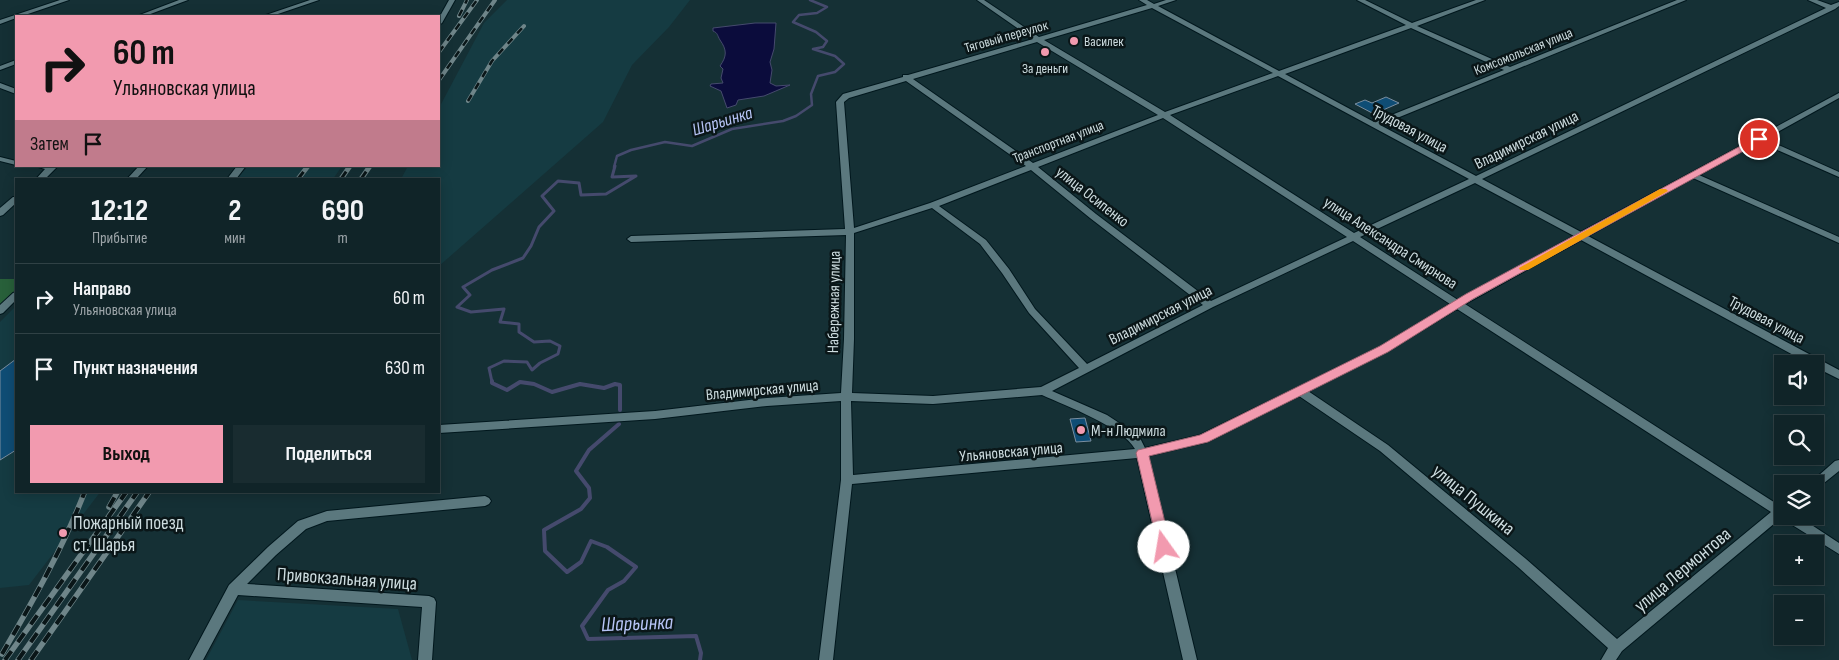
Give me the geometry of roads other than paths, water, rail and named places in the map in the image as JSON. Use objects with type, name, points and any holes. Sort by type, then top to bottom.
[{"type":"street","points":[[19,15],[66,0]]},
{"type":"street","points":[[169,0],[176,3]]},
{"type":"street","points":[[143,15],[185,0]]},
{"type":"street","points":[[269,15],[316,0]]},
{"type":"street","points":[[440,21],[452,0]]},
{"type":"street","name":"улица Александра Смирнова","points":[[980,0],[1039,40],[1164,115],[1456,305],[1774,507]]},
{"type":"street","name":"Трудовая улица","points":[[1142,0],[1839,375]]},
{"type":"street","name":"Тяговый переулок","points":[[846,96],[1173,0]]},
{"type":"street","points":[[1360,0],[1410,25],[1510,70]]},
{"type":"street","name":"Транспортная улица","points":[[631,239],[850,232],[933,205],[1276,73],[1482,0]]},
{"type":"street","name":"Комсомольская улица","points":[[1373,125],[1683,0]]},
{"type":"street","points":[[1811,0],[1836,7]]},
{"type":"street","name":"Владимирская улица","points":[[440,430],[655,415],[767,402],[846,397],[934,400],[1043,391],[1210,304],[1476,180],[1836,7]]},
{"type":"street","points":[[278,12],[289,15]]},
{"type":"street","points":[[0,22],[15,16]]},
{"type":"street","points":[[0,68],[15,62]]},
{"type":"street","name":"улица Осипенко","points":[[906,77],[1032,166],[1093,216],[1210,304]]},
{"type":"street","points":[[0,84],[15,92]]},
{"type":"street","name":"Ульяновская улица","points":[[847,480],[1142,453],[1203,439],[1384,349],[1456,305],[1839,95]]},
{"type":"street","name":"Набережная улица","points":[[826,660],[847,480],[846,397],[849,339],[850,232],[840,102],[846,96]]},
{"type":"street","points":[[1826,101],[1839,106]]},
{"type":"street","points":[[1759,139],[1839,175]]},
{"type":"street","points":[[0,159],[15,164]]},
{"type":"street","points":[[41,178],[53,167]]},
{"type":"street","points":[[132,178],[143,167]]},
{"type":"street","points":[[232,178],[241,167]]},
{"type":"street","points":[[1692,175],[1839,240]]},
{"type":"street","points":[[0,213],[15,200]]},
{"type":"street","points":[[933,205],[983,242],[1006,271],[1032,311],[1086,369]]},
{"type":"street","points":[[0,311],[15,296]]},
{"type":"street","name":"улица Пушкина","points":[[1299,390],[1384,448],[1522,562],[1617,647]]},
{"type":"street","points":[[1043,391],[1104,418],[1135,440],[1142,453],[1190,660]]},
{"type":"street","points":[[1824,476],[1839,464]]},
{"type":"street","points":[[196,660],[234,589],[272,551],[302,525],[327,516],[484,501]]},
{"type":"street","name":"улица Лермонтова","points":[[1608,660],[1617,647],[1774,520]]},
{"type":"street","name":"улица Александра Смирнова","points":[[1802,525],[1839,549]]},
{"type":"street","name":"Привокзальная улица","points":[[234,589],[429,602],[424,660]]},
{"type":"waterway","name":"Шарьинка","points":[[614,167],[617,156],[631,150],[665,142],[692,146],[732,129],[783,121],[796,116],[812,105],[811,94],[818,76],[835,72],[844,64],[835,56],[813,49],[823,47],[827,41],[816,32],[793,22],[799,15],[817,13],[827,7],[810,0]]},
{"type":"waterway","name":"Шарьинка","points":[[492,382],[489,368],[504,361],[527,362],[532,370],[540,363],[558,354],[560,346],[550,341],[534,342],[519,332],[519,324],[500,322],[504,309],[471,312],[457,307],[470,295],[463,287],[492,270],[523,258],[531,246],[539,227],[554,211],[542,196],[558,181],[579,183],[581,195],[606,194],[636,176],[612,177],[615,166]]},
{"type":"waterway","name":"Шарьинка","points":[[492,382],[507,390],[520,382],[534,384],[552,392],[580,384],[604,388],[615,384],[620,385],[620,410]]},
{"type":"waterway","name":"Шарьинка","points":[[619,424],[589,450],[576,471],[589,488],[590,498],[581,509],[544,530],[545,551],[567,572],[581,562],[591,541],[607,547],[636,567],[624,581],[608,590],[582,626],[588,639],[696,636],[701,653],[700,660]]},
{"type":"railway","points":[[459,16],[467,0]]},
{"type":"railway","points":[[440,51],[477,0]]},
{"type":"railway","points":[[440,79],[495,0]]},
{"type":"railway","points":[[468,101],[492,61],[524,26]]},
{"type":"railway","points":[[299,178],[307,167]]},
{"type":"railway","points":[[342,178],[349,167]]},
{"type":"railway","points":[[362,178],[369,167]]},
{"type":"railway","points":[[2,654],[57,554],[84,493]]},
{"type":"railway","points":[[109,507],[117,493]]},
{"type":"railway","points":[[5,660],[126,493]]},
{"type":"railway","points":[[18,660],[137,493]]},
{"type":"railway","points":[[31,660],[149,493]]},
{"type":"place","name":"Василек","points":[[1074,41]]},
{"type":"place","name":"За деньги","points":[[1045,52]]},
{"type":"place","name":"М-н Людмила","points":[[1081,430]]},
{"type":"place","name":"Пожарный поезд ст. Шарья","points":[[63,533]]}]
